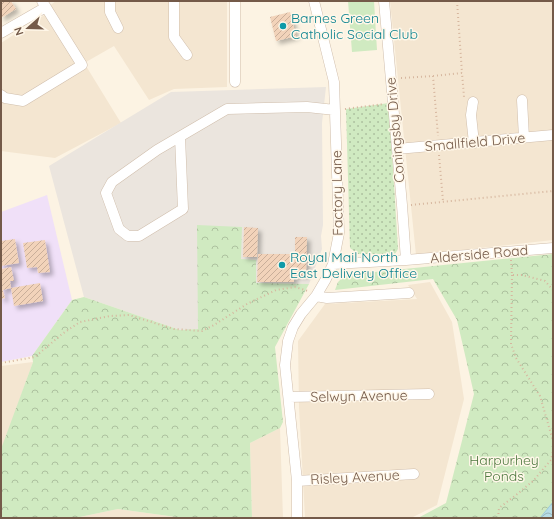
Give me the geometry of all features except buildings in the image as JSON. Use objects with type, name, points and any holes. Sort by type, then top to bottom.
[{"type":"street","points":[[110,1],[110,12],[118,28]]},
{"type":"street","points":[[174,1],[174,37],[187,56]]},
{"type":"street","points":[[235,1],[235,82]]},
{"type":"street","name":"Factory Lane","points":[[297,518],[296,481],[285,365],[288,341],[293,327],[301,314],[316,296],[326,279],[333,264],[339,233],[338,109],[334,82],[314,1]]},
{"type":"street","name":"Coningsby Drive","points":[[384,1],[385,68],[391,79],[406,260]]},
{"type":"street","points":[[1,33],[44,4],[82,65],[23,101],[5,98],[1,95]]},
{"type":"street","points":[[522,100],[524,138]]},
{"type":"street","points":[[472,102],[471,115],[474,143]]},
{"type":"street","points":[[180,137],[182,209],[139,236],[128,236],[119,229],[106,193],[112,182],[157,150],[227,109],[307,107],[338,109]]},
{"type":"street","name":"Smallfield Drive","points":[[397,149],[553,135]]},
{"type":"street","name":"Alderside Road","points":[[333,264],[406,260],[553,248]]},
{"type":"street","points":[[316,296],[327,298],[409,293]]},
{"type":"street","name":"Selwyn Avenue","points":[[289,397],[429,394]]},
{"type":"street","name":"Risley Avenue","points":[[296,481],[414,474]]},
{"type":"path","points":[[457,1],[464,97],[472,102]]},
{"type":"path","points":[[391,79],[462,73]]},
{"type":"path","points":[[433,76],[443,201]]},
{"type":"path","points":[[338,109],[393,103]]},
{"type":"path","points":[[402,205],[553,191]]},
{"type":"path","points":[[510,251],[512,275],[511,344],[516,358],[540,396],[553,441]]},
{"type":"path","points":[[512,275],[522,275],[545,281],[553,290]]},
{"type":"path","points":[[1,363],[35,357],[62,334],[80,322],[110,316],[129,315],[174,329],[202,331],[247,304],[276,290],[295,287],[305,289],[316,296]]},
{"type":"path","points":[[498,518],[499,508],[533,481],[551,460],[553,451]]},
{"type":"shaded area","points":[[56,1],[227,1],[227,87],[174,89],[149,100],[114,46],[86,62],[49,6]]},
{"type":"shaded area","points":[[390,1],[553,1],[553,240],[416,255]]},
{"type":"shaded area","points":[[46,14],[86,66],[121,123],[55,158],[1,151],[1,43]]},
{"type":"shaded area","points":[[326,87],[322,123],[322,249],[309,284],[256,283],[198,329],[180,330],[84,297],[49,166],[171,92]]},
{"type":"shaded area","points":[[47,195],[72,300],[32,356],[1,362],[1,212]]},
{"type":"shaded area","points":[[430,282],[452,322],[464,399],[437,505],[411,518],[305,518],[299,407],[298,341],[325,304],[417,299],[408,285]]},
{"type":"shaded area","points":[[33,362],[2,449],[1,449],[1,366]]},
{"type":"shaded area","points":[[280,428],[283,518],[252,518],[250,443]]},
{"type":"shaded area","points":[[118,509],[183,518],[75,518]]},
{"type":"green space","points":[[348,1],[374,1],[377,50],[352,52]]},
{"type":"green space","points":[[389,103],[398,249],[395,254],[358,254],[350,248],[346,109]]},
{"type":"green space","points":[[197,225],[242,227],[241,259],[256,260],[256,283],[309,284],[275,347],[283,422],[280,428],[250,443],[252,518],[183,518],[118,509],[75,518],[1,518],[1,449],[33,362],[32,356],[72,300],[84,297],[180,330],[198,329]]},
{"type":"green space","name":"Harpurhey Ponds","points":[[553,254],[553,518],[418,518],[446,503],[474,394],[457,320],[433,279],[335,290],[338,282],[345,275]]},
{"type":"water","points":[[553,502],[553,518],[540,518]]},
{"type":"place","name":"Barnes Green Catholic Social Club","points":[[283,26]]},
{"type":"place","name":"Royal Mail North East Delivery Office","points":[[282,265]]}]
